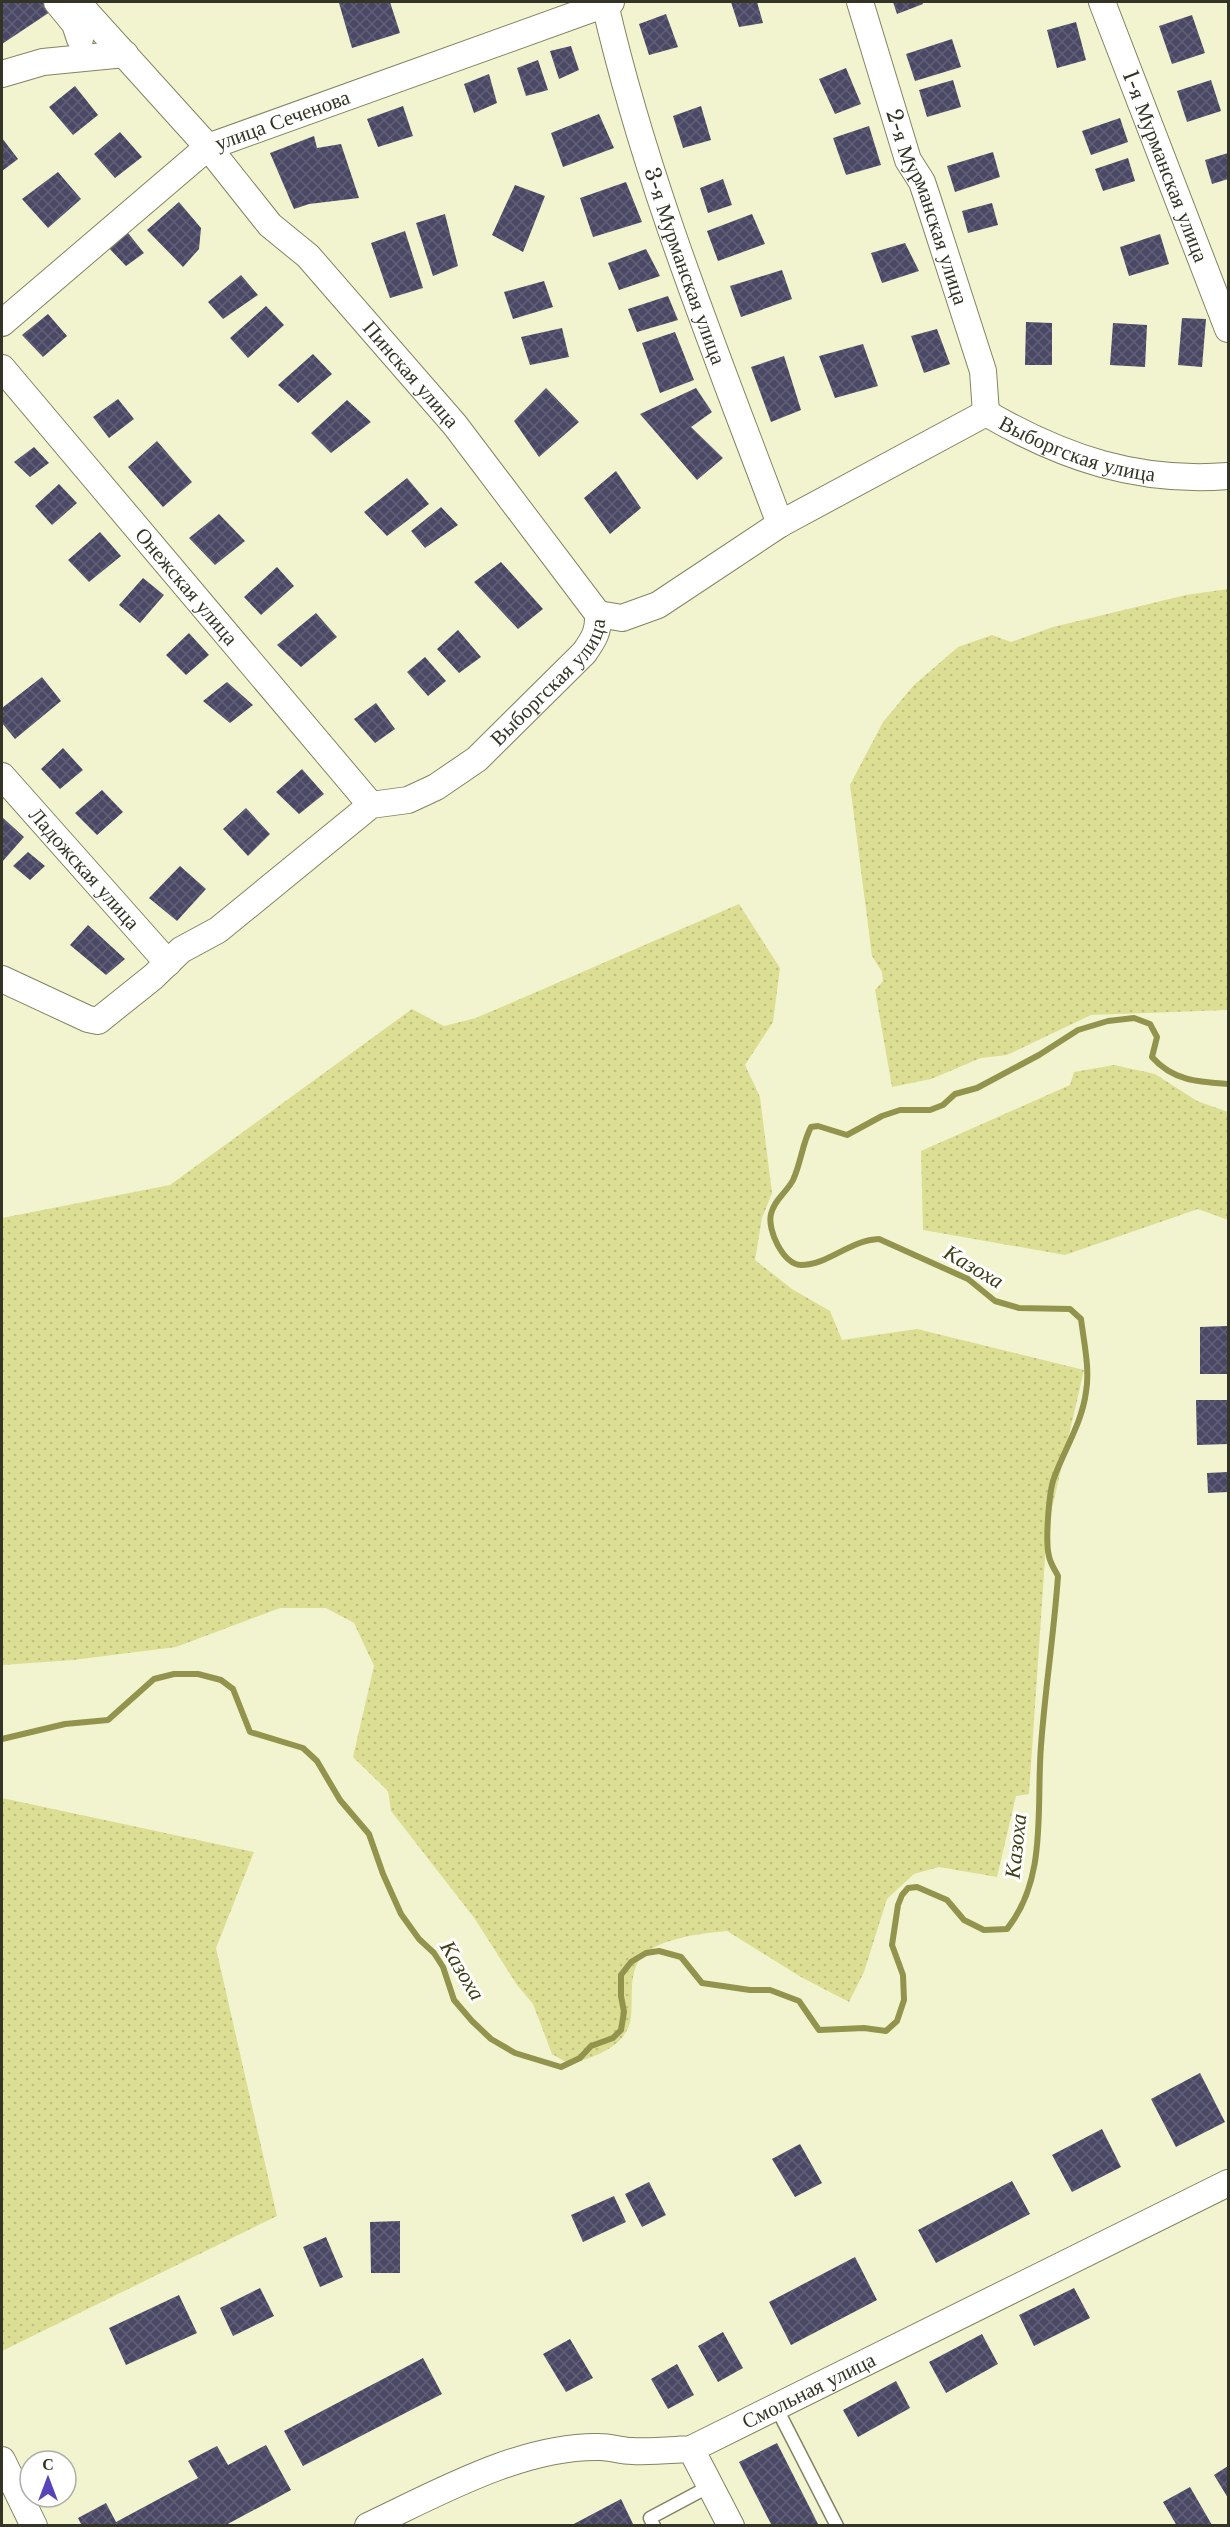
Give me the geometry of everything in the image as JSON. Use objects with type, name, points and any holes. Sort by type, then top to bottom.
[{"type":"street","points":[[57,2],[75,24],[81,39]]},
{"type":"street","name":"Пинская улица","points":[[76,2],[208,147],[270,225],[308,256],[455,425],[598,614]]},
{"type":"street","name":"2-я Мурманская улица","points":[[860,2],[908,160],[922,182],[983,371],[986,413]]},
{"type":"street","name":"1-я Мурманская улица","points":[[1102,2],[1228,328]]},
{"type":"street","name":"улица Сеченова","points":[[2,323],[208,147],[608,3]]},
{"type":"street","name":"3-я Мурманская улица","points":[[608,3],[619,64],[687,275],[780,524]]},
{"type":"street","points":[[2,74],[43,62],[124,54]]},
{"type":"street","name":"Онежская улица","points":[[2,368],[371,805]]},
{"type":"street","name":"Выборгская улица","points":[[371,805],[408,800],[436,787],[477,759],[584,652],[597,635],[598,614],[622,618],[658,605],[780,524],[986,413],[1028,438],[1071,455],[1114,468],[1190,479],[1228,476]]},
{"type":"street","name":"Ладожская улица","points":[[2,776],[168,963]]},
{"type":"street","points":[[2,979],[88,1019],[98,1021],[181,950],[218,930],[371,805]]},
{"type":"street","name":"Смольная улица","points":[[368,2526],[472,2477],[523,2459],[562,2451],[600,2447],[630,2451],[691,2449],[1228,2183]]},
{"type":"street","points":[[691,2449],[730,2526]]},
{"type":"street","points":[[2,2460],[34,2526]]},
{"type":"lane","points":[[776,2407],[837,2526]]},
{"type":"lane","points":[[654,2526],[650,2518],[710,2486]]},
{"type":"green space","points":[[1228,589],[1228,1010],[1091,1015],[1007,1055],[981,1058],[931,1079],[892,1087],[875,990],[883,981],[882,972],[872,956],[850,785],[883,722],[914,685],[958,647],[992,635],[1011,642],[1053,627],[1186,595]]},
{"type":"green space","points":[[739,904],[780,968],[773,1022],[745,1065],[760,1097],[772,1193],[762,1218],[755,1260],[792,1289],[830,1311],[842,1340],[917,1329],[1084,1370],[1047,1530],[1029,1794],[1016,1796],[997,1877],[939,1867],[914,1874],[887,1899],[864,1972],[849,2002],[801,1977],[727,1931],[691,1936],[665,1943],[644,1954],[633,1975],[631,2017],[624,2036],[599,2054],[569,2064],[552,2054],[533,2004],[517,1985],[475,1919],[391,1811],[388,1791],[353,1757],[374,1666],[354,1623],[326,1608],[280,1608],[176,1647],[73,1660],[2,1665],[2,1218],[170,1185],[412,1009],[444,1026],[476,1018]]},
{"type":"green space","points":[[1114,1065],[1155,1074],[1197,1101],[1228,1112],[1228,1220],[1198,1209],[1065,1255],[923,1230],[921,1151],[1070,1085],[1074,1072]]},
{"type":"green space","points":[[2,1798],[254,1852],[216,1948],[277,2216],[2,2351]]},
{"type":"building","points":[[2,2],[43,2],[50,12],[2,44]]},
{"type":"building","points":[[390,2],[400,33],[352,48],[339,3]]},
{"type":"building","points":[[731,2],[757,2],[763,23],[739,27]]},
{"type":"building","points":[[893,2],[922,2],[923,4],[897,14]]},
{"type":"building","points":[[666,14],[678,47],[649,55],[639,24]]},
{"type":"building","points":[[1192,15],[1205,53],[1172,64],[1159,26]]},
{"type":"building","points":[[1076,22],[1086,60],[1057,68],[1047,30]]},
{"type":"building","points":[[952,39],[961,67],[915,81],[906,54]]},
{"type":"building","points":[[571,46],[579,70],[559,79],[550,51]]},
{"type":"building","points":[[538,60],[548,90],[526,96],[517,68]]},
{"type":"building","points":[[846,68],[861,104],[835,114],[819,79]]},
{"type":"building","points":[[489,74],[497,103],[474,113],[464,84]]},
{"type":"building","points":[[953,80],[961,107],[927,117],[919,90]]},
{"type":"building","points":[[1211,80],[1221,111],[1187,122],[1177,91]]},
{"type":"building","points":[[75,86],[98,115],[73,135],[49,107]]},
{"type":"building","points":[[403,106],[413,136],[378,147],[367,119]]},
{"type":"building","points":[[701,106],[711,140],[683,148],[673,116]]},
{"type":"building","points":[[599,114],[614,148],[563,167],[551,133]]},
{"type":"building","points":[[1120,118],[1128,142],[1091,155],[1082,131]]},
{"type":"building","points":[[869,126],[881,165],[846,175],[833,138]]},
{"type":"building","points":[[120,132],[142,157],[115,178],[94,154]]},
{"type":"building","points":[[314,136],[317,148],[341,144],[359,198],[309,204],[294,209],[270,153]]},
{"type":"building","points":[[2,138],[18,159],[2,171]]},
{"type":"building","points":[[993,152],[1000,177],[955,192],[947,166]]},
{"type":"building","points":[[1228,153],[1228,179],[1212,184],[1205,160]]},
{"type":"building","points":[[1128,158],[1135,181],[1103,191],[1095,169]]},
{"type":"building","points":[[58,172],[81,199],[48,228],[22,199]]},
{"type":"building","points":[[723,179],[732,205],[708,213],[700,188]]},
{"type":"building","points":[[626,182],[642,222],[593,237],[580,198]]},
{"type":"building","points":[[515,185],[545,196],[523,252],[492,235]]},
{"type":"building","points":[[179,202],[201,228],[199,249],[183,267],[147,230]]},
{"type":"building","points":[[992,203],[998,225],[968,233],[962,211]]},
{"type":"building","points":[[445,214],[458,266],[433,276],[416,223]]},
{"type":"building","points":[[752,214],[765,244],[718,261],[707,231]]},
{"type":"building","points":[[124,228],[144,253],[126,266],[106,245]]},
{"type":"building","points":[[405,231],[423,288],[390,298],[371,243]]},
{"type":"building","points":[[1160,234],[1169,264],[1129,276],[1120,247]]},
{"type":"building","points":[[905,243],[919,271],[882,283],[871,253]]},
{"type":"building","points":[[646,249],[660,276],[619,290],[608,263]]},
{"type":"building","points":[[782,270],[792,299],[741,317],[730,286]]},
{"type":"building","points":[[241,275],[258,295],[223,319],[208,302]]},
{"type":"building","points":[[544,281],[553,307],[513,319],[504,292]]},
{"type":"building","points":[[668,296],[678,320],[637,332],[628,309]]},
{"type":"building","points":[[266,306],[284,325],[248,358],[230,338]]},
{"type":"building","points":[[48,314],[67,336],[43,357],[22,335]]},
{"type":"building","points":[[1182,318],[1206,319],[1202,367],[1178,365]]},
{"type":"building","points":[[1026,322],[1052,323],[1052,365],[1025,365]]},
{"type":"building","points":[[1113,323],[1147,325],[1145,367],[1110,365]]},
{"type":"building","points":[[562,328],[569,357],[530,365],[521,337]]},
{"type":"building","points":[[937,329],[950,364],[924,373],[911,336]]},
{"type":"building","points":[[675,332],[694,380],[660,393],[642,343]]},
{"type":"building","points":[[863,344],[878,386],[835,398],[819,356]]},
{"type":"building","points":[[313,354],[332,374],[298,403],[278,385]]},
{"type":"building","points":[[784,356],[801,410],[771,422],[751,367]]},
{"type":"building","points":[[546,388],[579,422],[539,457],[514,421]]},
{"type":"building","points":[[696,388],[712,412],[691,427],[723,458],[697,480],[640,414]]},
{"type":"building","points":[[118,399],[134,419],[109,438],[93,417]]},
{"type":"building","points":[[347,400],[371,422],[331,453],[311,433]]},
{"type":"building","points":[[157,441],[192,482],[163,507],[128,467]]},
{"type":"building","points":[[34,447],[49,463],[30,477],[14,462]]},
{"type":"building","points":[[616,471],[641,508],[610,534],[584,498]]},
{"type":"building","points":[[407,478],[429,504],[387,536],[364,512]]},
{"type":"building","points":[[59,484],[77,503],[52,525],[35,506]]},
{"type":"building","points":[[441,507],[458,525],[425,548],[411,531]]},
{"type":"building","points":[[219,514],[245,541],[215,565],[189,538]]},
{"type":"building","points":[[100,532],[121,556],[89,582],[68,560]]},
{"type":"building","points":[[501,562],[543,609],[518,629],[474,582]]},
{"type":"building","points":[[277,567],[294,586],[261,615],[244,597]]},
{"type":"building","points":[[143,578],[164,595],[140,623],[119,605]]},
{"type":"building","points":[[316,613],[337,637],[301,667],[277,645]]},
{"type":"building","points":[[458,630],[481,657],[459,673],[437,649]]},
{"type":"building","points":[[189,633],[209,655],[186,675],[166,655]]},
{"type":"building","points":[[425,657],[446,681],[428,696],[407,672]]},
{"type":"building","points":[[42,677],[61,701],[15,739],[2,723],[2,708]]},
{"type":"building","points":[[227,682],[253,705],[230,723],[203,701]]},
{"type":"building","points":[[376,703],[395,729],[375,743],[354,719]]},
{"type":"building","points":[[63,748],[83,770],[60,789],[41,769]]},
{"type":"building","points":[[302,769],[324,794],[299,814],[276,792]]},
{"type":"building","points":[[102,790],[123,812],[97,835],[75,813]]},
{"type":"building","points":[[246,808],[270,834],[248,856],[223,829]]},
{"type":"building","points":[[2,817],[24,837],[3,861],[2,859]]},
{"type":"building","points":[[28,852],[45,866],[30,880],[13,866]]},
{"type":"building","points":[[180,866],[206,889],[177,921],[149,898]]},
{"type":"building","points":[[88,925],[125,959],[106,975],[70,945]]},
{"type":"building","points":[[1228,1326],[1228,1374],[1200,1374],[1200,1327]]},
{"type":"building","points":[[1196,1400],[1228,1400],[1228,1444],[1197,1445]]},
{"type":"building","points":[[1228,1472],[1228,1492],[1208,1493],[1207,1473]]},
{"type":"building","points":[[1200,2073],[1225,2122],[1176,2147],[1151,2099]]},
{"type":"building","points":[[1102,2129],[1121,2167],[1072,2192],[1052,2155]]},
{"type":"building","points":[[800,2144],[822,2183],[795,2197],[772,2159]]},
{"type":"building","points":[[1012,2181],[1030,2214],[936,2263],[918,2230]]},
{"type":"building","points":[[649,2182],[666,2215],[642,2227],[625,2194]]},
{"type":"building","points":[[614,2196],[626,2222],[583,2242],[571,2215]]},
{"type":"building","points":[[400,2221],[400,2273],[371,2273],[370,2222]]},
{"type":"building","points":[[326,2237],[343,2277],[320,2287],[303,2247]]},
{"type":"building","points":[[855,2257],[877,2300],[791,2345],[769,2302]]},
{"type":"building","points":[[260,2288],[274,2316],[233,2336],[220,2308]]},
{"type":"building","points":[[1074,2288],[1090,2318],[1034,2346],[1019,2315]]},
{"type":"building","points":[[179,2295],[197,2333],[126,2365],[109,2328]]},
{"type":"building","points":[[723,2332],[743,2368],[718,2382],[698,2346]]},
{"type":"building","points":[[982,2334],[998,2364],[946,2393],[929,2362]]},
{"type":"building","points":[[570,2339],[593,2378],[566,2392],[543,2354]]},
{"type":"building","points":[[423,2358],[442,2394],[303,2466],[284,2431]]},
{"type":"building","points":[[677,2364],[694,2395],[668,2409],[651,2379]]},
{"type":"building","points":[[896,2381],[910,2408],[858,2437],[843,2410]]},
{"type":"building","points":[[777,2443],[819,2526],[772,2526],[739,2462]]},
{"type":"building","points":[[266,2445],[291,2490],[224,2526],[82,2526],[78,2518],[106,2503],[116,2522],[198,2478],[188,2461],[217,2446],[228,2465]]},
{"type":"building","points":[[1228,2466],[1228,2498],[1214,2475]]},
{"type":"building","points":[[1190,2487],[1211,2526],[1177,2526],[1163,2502]]},
{"type":"building","points":[[621,2499],[634,2526],[570,2526]]},
{"type":"waterway","name":"Казоха","points":[[2,1739],[65,1724],[108,1720],[154,1679],[174,1674],[198,1674],[221,1680],[233,1689],[250,1732],[303,1748],[317,1761],[340,1800],[369,1834],[383,1874],[401,1914],[443,1967],[454,2000],[491,2039],[515,2053],[561,2067],[580,2058],[591,2046],[613,2038],[621,2030],[624,2012],[621,1975],[631,1962],[646,1953],[659,1951],[681,1957],[702,1983],[750,1990],[770,1990],[799,2001],[819,2030],[864,2028],[886,2031],[897,2021],[904,2000],[903,1975],[892,1945],[898,1905],[908,1888],[917,1887],[947,1900],[964,1920],[984,1930],[1007,1929],[1020,1909],[1029,1887],[1038,1841],[1041,1746],[1058,1576],[1050,1561],[1048,1549],[1049,1505],[1054,1478],[1084,1403],[1087,1383],[1085,1347],[1081,1319],[1070,1309],[1019,1308],[995,1301],[968,1279],[879,1239],[858,1243],[811,1264],[794,1263],[783,1253],[774,1237],[771,1229],[771,1214],[793,1180],[811,1127],[818,1126],[847,1135],[882,1116],[900,1110],[930,1110],[943,1105],[955,1094],[977,1088],[1039,1055],[1078,1030],[1108,1021],[1134,1018],[1150,1024],[1157,1037],[1152,1057],[1160,1065],[1187,1079],[1228,1084]]}]
